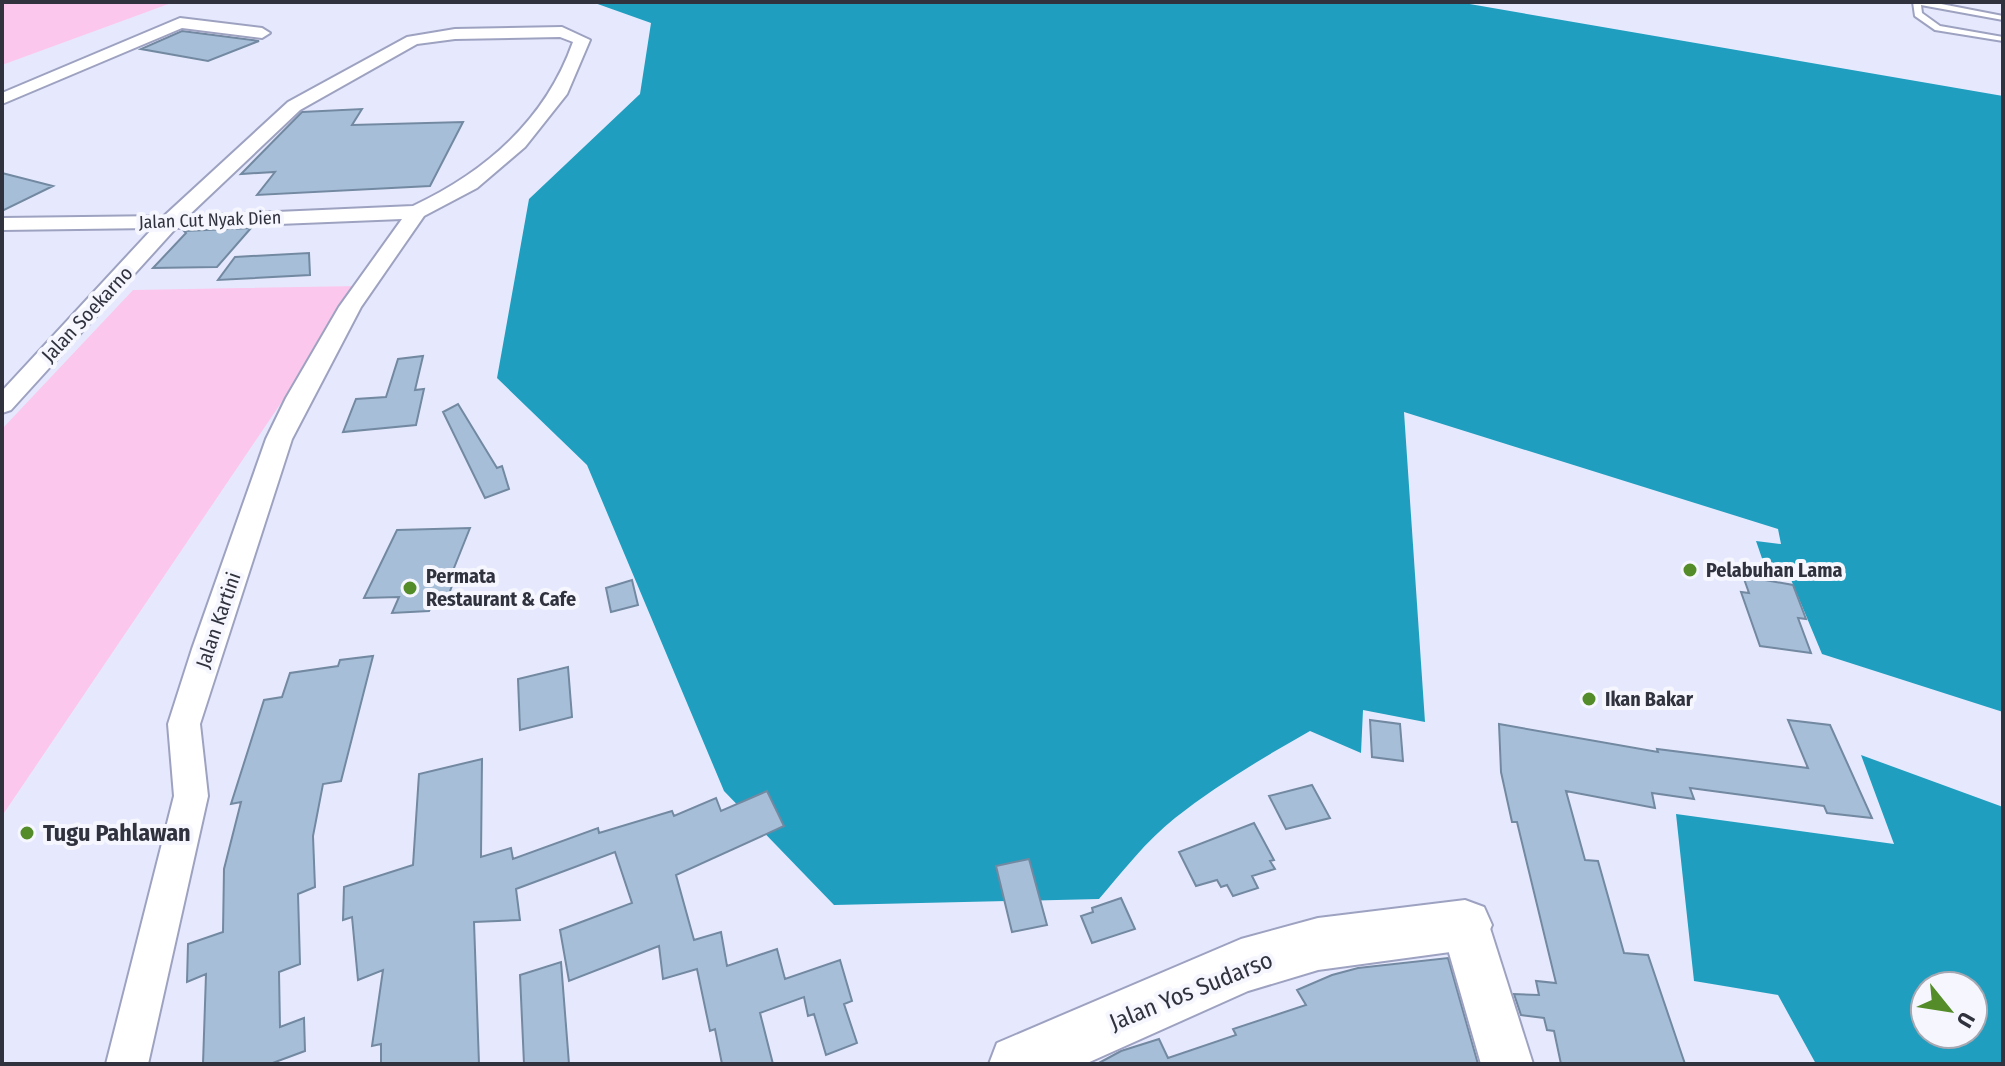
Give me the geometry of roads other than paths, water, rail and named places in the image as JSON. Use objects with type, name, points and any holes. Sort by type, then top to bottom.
[{"type":"main road","name":"Jalan Yos Sudarso","points":[[1018,1064],[1241,966],[1318,944],[1465,925]]},
{"type":"street","points":[[2,99],[180,23],[262,33]]},
{"type":"street","name":"Jalan Soekarno","points":[[2,405],[170,222],[280,116],[402,44],[455,34],[562,32],[578,36],[582,40],[578,55],[537,125],[462,190],[417,212]]},
{"type":"street","name":"Jalan Cut Nyak Dien","points":[[2,224],[170,222],[417,212]]},
{"type":"street","name":"Jalan Kartini","points":[[127,1064],[191,796],[184,724],[207,649],[279,439],[298,398],[350,307],[417,212]]},
{"type":"street","points":[[1465,925],[1507,1064]]},
{"type":"lane","points":[[2003,18],[1918,2],[1918,14],[1938,28],[2003,39]]},
{"type":"water","points":[[592,2],[1458,2],[2003,96],[2003,712],[1822,654],[1787,570],[1765,567],[1756,541],[1781,544],[1778,529],[1404,412],[1425,722],[1363,710],[1361,753],[1310,731],[1241,772],[1175,818],[1145,846],[1099,899],[834,905],[724,791],[587,465],[497,378],[529,199],[640,94],[651,23]]},
{"type":"water","points":[[1861,755],[2003,807],[2003,1064],[1816,1064],[1778,995],[1694,981],[1676,814],[1894,844]]},
{"type":"place","name":"Pelabuhan Lama","points":[[1690,570]]},
{"type":"place","name":"Permata Restaurant & Cafe","points":[[410,588]]},
{"type":"place","name":"Ikan Bakar","points":[[1589,699]]},
{"type":"place","name":"Tugu Pahlawan","points":[[27,833]]}]
